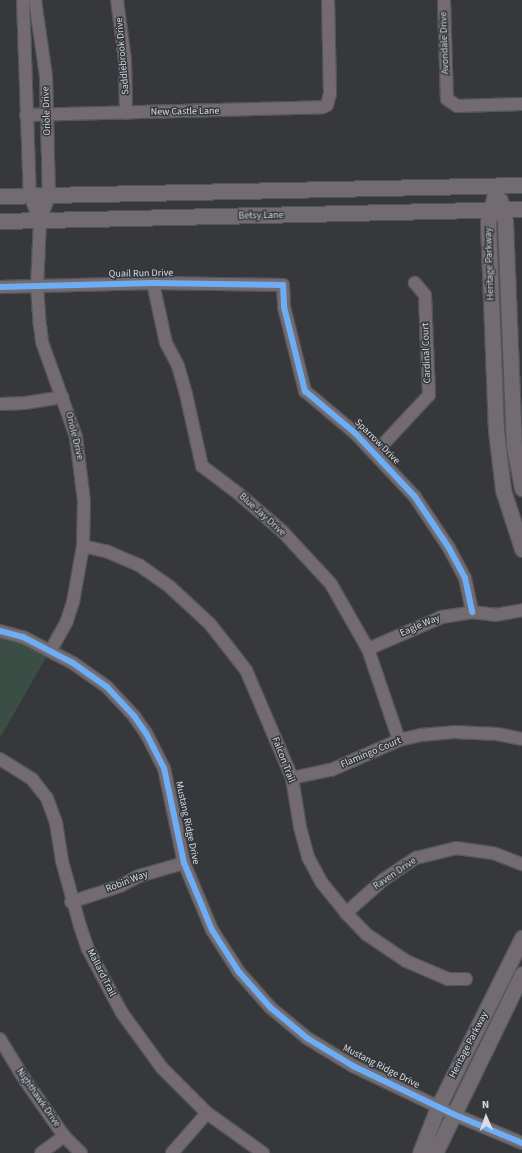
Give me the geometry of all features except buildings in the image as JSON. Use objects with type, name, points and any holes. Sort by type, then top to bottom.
[{"type":"main road","points":[[0,196],[522,185]]},
{"type":"main road","name":"Heritage Parkway","points":[[497,186],[497,210],[514,446],[522,488]]},
{"type":"main road","name":"Betsy Lane","points":[[0,221],[522,209]]},
{"type":"main road","name":"Heritage Parkway","points":[[497,210],[488,222],[497,437],[503,490],[513,526],[522,549]]},
{"type":"main road","name":"Heritage Parkway","points":[[420,1153],[438,1107],[522,938]]},
{"type":"main road","name":"Heritage Parkway","points":[[436,1153],[453,1114],[522,974]]},
{"type":"street","name":"Oriole Drive","points":[[23,0],[30,196],[40,221]]},
{"type":"street","name":"Oriole Drive","points":[[35,0],[43,43],[49,196],[40,221],[37,286],[42,342],[63,397],[76,437],[82,466],[84,501],[83,546],[73,602],[67,621],[51,650]]},
{"type":"street","name":"Saddlebrook Drive","points":[[117,0],[125,60],[126,112]]},
{"type":"street","name":"New Castle Lane","points":[[26,115],[318,108],[327,104],[330,89],[328,0]]},
{"type":"street","name":"Avondale Drive","points":[[444,0],[447,99],[457,106],[522,104]]},
{"type":"street","name":"Quail Run Drive","points":[[0,287],[153,283],[283,285]]},
{"type":"street","name":"Blue Jay Drive","points":[[153,283],[166,343],[178,366],[186,394],[202,466],[239,494],[283,532],[331,584],[368,649],[399,740]]},
{"type":"street","name":"Cardinal Court","points":[[375,453],[429,395],[425,295],[415,283]]},
{"type":"street","name":"Sparrow Drive","points":[[283,285],[284,307],[305,391],[375,453],[415,497],[449,548],[465,578],[472,612]]},
{"type":"street","points":[[0,404],[25,404],[63,397]]},
{"type":"street","name":"Falcon Trail","points":[[83,546],[108,552],[139,564],[170,588],[210,624],[246,670],[292,778],[300,827],[308,857],[322,883],[346,913],[366,934],[406,961],[448,979],[466,979]]},
{"type":"street","name":"Eagle Way","points":[[368,649],[442,617],[472,612],[495,615],[522,610]]},
{"type":"street","name":"Mustang Ridge Drive","points":[[0,631],[23,637],[51,650],[107,687],[122,701],[146,733],[164,768],[170,788],[184,864],[212,930],[239,972],[271,1008],[307,1038],[354,1066],[453,1114],[522,1143]]},
{"type":"street","name":"Flamingo Court","points":[[292,778],[331,770],[399,740],[454,732],[497,734],[522,739]]},
{"type":"street","name":"Mallard Trail","points":[[0,759],[32,779],[47,798],[56,823],[71,902],[88,949],[122,1013],[162,1068],[207,1113],[263,1153]]},
{"type":"street","name":"Raven Drive","points":[[346,913],[383,880],[416,858],[456,848],[493,853],[522,864]]},
{"type":"street","name":"Robin Way","points":[[71,902],[120,886],[139,876],[184,864]]},
{"type":"street","name":"Nighthawk Drive","points":[[1,1042],[64,1136],[81,1153]]},
{"type":"street","points":[[172,1153],[207,1113]]},
{"type":"street","points":[[41,1153],[64,1136]]},
{"type":"green space","points":[[0,638],[24,644],[47,656],[0,738]]},
{"type":"cycle path","points":[[0,287],[153,283],[283,285],[284,307],[305,391],[355,433],[415,497],[449,548],[465,578],[472,612]]},
{"type":"cycle path","points":[[0,631],[23,637],[73,663],[107,687],[134,716],[146,733],[164,768],[184,863],[212,930],[239,972],[271,1008],[307,1038],[353,1066],[453,1114],[522,1143]]}]
